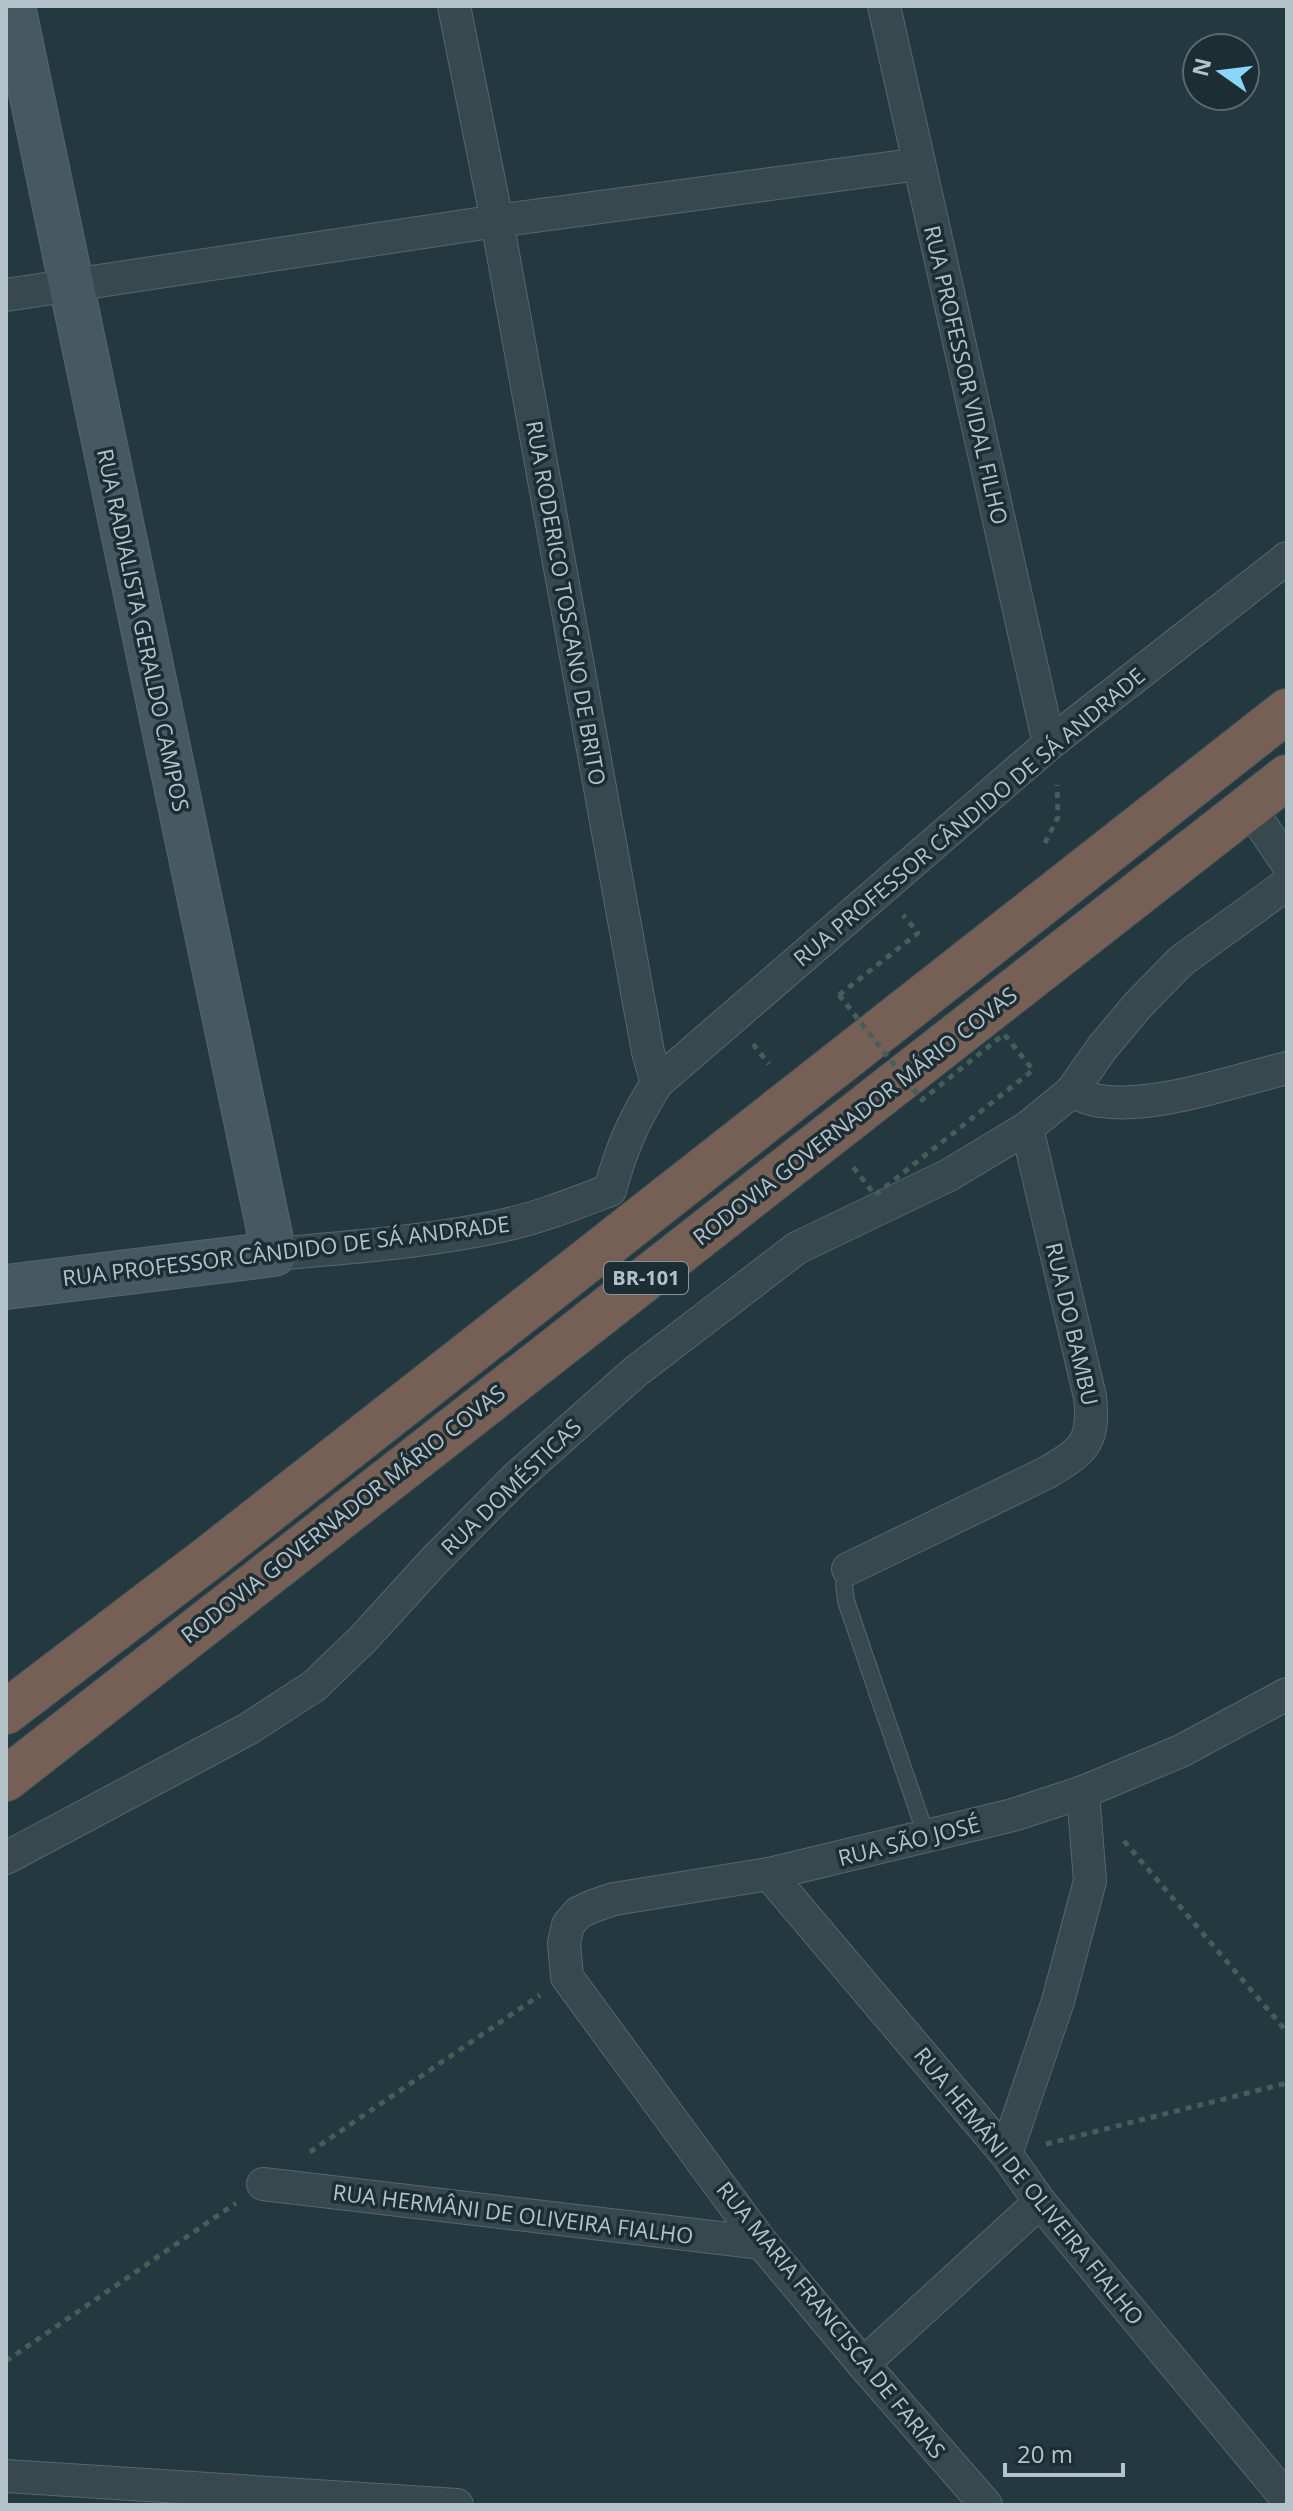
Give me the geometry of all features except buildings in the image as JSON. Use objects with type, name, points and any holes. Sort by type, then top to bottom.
[{"type":"highway","name":"BR-101","points":[[6,1712],[211,1556],[622,1207],[1287,711]]},
{"type":"highway","name":"RODOVIA GOVERNADOR MÁRIO COVAS","points":[[6,1779],[1287,777]]},
{"type":"street","name":"RUA RADIALISTA GERALDO CAMPOS","points":[[13,6],[274,1254]]},
{"type":"street","name":"RUA RODERICO TOSCANO DE BRITO","points":[[454,6],[497,221],[645,1037],[657,1083]]},
{"type":"street","name":"RUA PROFESSOR VIDAL FILHO","points":[[884,6],[1049,744]]},
{"type":"street","points":[[6,295],[497,221],[919,164]]},
{"type":"street","name":"RUA PROFESSOR CÂNDIDO DE SÁ ANDRADE","points":[[657,1083],[1049,744],[1287,558]]},
{"type":"street","points":[[1249,807],[1287,863]]},
{"type":"street","name":"RUA DOMÉSTICAS","points":[[6,1858],[248,1729],[314,1686],[363,1639],[516,1478],[647,1362],[797,1248],[949,1175],[1027,1128],[1071,1092],[1138,1005],[1181,961],[1287,884]]},
{"type":"street","points":[[1071,1092],[1100,1101],[1127,1102],[1182,1094],[1287,1068]]},
{"type":"street","points":[[622,1207],[622,1145],[657,1083]]},
{"type":"street","name":"RUA DO BAMBU","points":[[848,1569],[1046,1473],[1077,1455],[1090,1437],[1093,1419],[1090,1397],[1027,1128]]},
{"type":"street","name":"RUA PROFESSOR CÂNDIDO DE SÁ ANDRADE","points":[[6,1287],[438,1236],[622,1207]]},
{"type":"street","name":"RUA SÃO JOSÉ","points":[[567,1977],[564,1943],[568,1925],[578,1913],[593,1906],[614,1899],[769,1874],[1013,1815],[1083,1792],[1181,1751],[1287,1694]]},
{"type":"street","points":[[1006,2154],[1058,2001],[1090,1881],[1083,1792]]},
{"type":"street","name":"RUA HEMÂNI DE OLIVEIRA FIALHO","points":[[769,1874],[1006,2154],[1040,2202],[1287,2499]]},
{"type":"street","name":"RUA MARIA FRANCISCA DE FARIAS","points":[[567,1977],[762,2243],[986,2505]]},
{"type":"street","name":"RUA HERMÂNI DE OLIVEIRA FIALHO","points":[[263,2184],[762,2243]]},
{"type":"street","points":[[863,2364],[1040,2202]]},
{"type":"street","points":[[6,2476],[457,2505]]},
{"type":"lane","points":[[848,1569],[844,1584],[846,1601],[927,1838]]},
{"type":"path","points":[[1048,841],[1058,817],[1058,790],[1049,744]]},
{"type":"path","points":[[839,995],[922,1100],[1004,1034],[1033,1070],[875,1195],[850,1163]]},
{"type":"path","points":[[1124,1840],[1287,2032]]},
{"type":"path","points":[[1006,2154],[1287,2083]]}]
